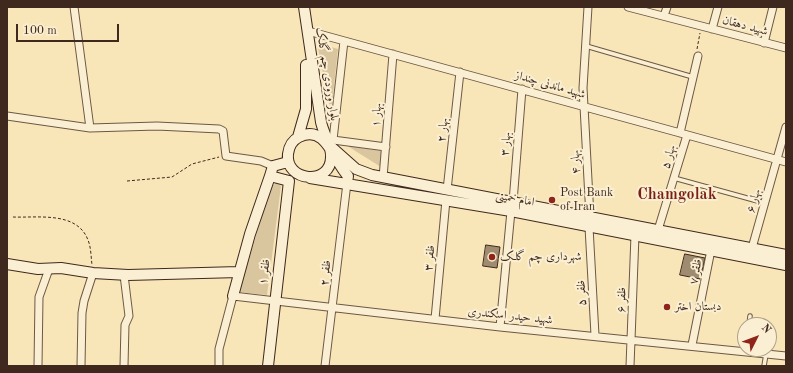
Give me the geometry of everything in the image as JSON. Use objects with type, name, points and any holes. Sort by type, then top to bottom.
[{"type":"street","points":[[74,7],[90,128]]},
{"type":"street","name":"بلوار ورودی چم گلک","points":[[298,137],[304,118],[306,105],[306,62],[300,7]]},
{"type":"street","name":"بلوار ورودی چم گلک","points":[[304,7],[321,122],[329,145]]},
{"type":"street","name":"بهار ۴","points":[[588,7],[583,106],[590,222]]},
{"type":"street","name":"شهید دهقان","points":[[628,7],[786,48]]},
{"type":"street","points":[[664,16],[667,7]]},
{"type":"street","points":[[712,29],[718,7]]},
{"type":"street","points":[[764,43],[773,7]]},
{"type":"street","name":"شهید ماندنی چنداز","points":[[308,31],[786,162]]},
{"type":"street","points":[[344,41],[333,140],[386,147]]},
{"type":"street","name":"بهار ۱","points":[[383,178],[393,54]]},
{"type":"street","name":"بهار ۵","points":[[658,230],[674,178],[684,134],[693,77],[698,56]]},
{"type":"street","name":"بهار ۲","points":[[447,195],[460,72]]},
{"type":"street","name":"بهار ۳","points":[[500,327],[522,89]]},
{"type":"street","points":[[306,105],[310,110],[314,111],[318,104]]},
{"type":"street","points":[[7,116],[90,128],[157,126],[219,129],[223,131],[226,156],[261,161],[273,166],[288,162]]},
{"type":"street","name":"بهار ۶","points":[[752,248],[786,127]]},
{"type":"street","points":[[329,145],[331,151],[330,164],[322,174],[310,178],[296,173],[288,162],[289,148],[298,137],[304,134],[318,136],[329,145],[337,161],[348,176],[347,183]]},
{"type":"street","name":"امام خمینی","points":[[329,145],[356,169],[383,178],[447,195]]},
{"type":"street","points":[[218,366],[219,349],[239,272],[273,166]]},
{"type":"street","points":[[270,176],[289,181],[296,173]]},
{"type":"street","name":"امام خمینی","points":[[310,178],[447,195],[590,222],[658,230],[672,238],[712,250],[786,265]]},
{"type":"street","name":"ظفر ۱","points":[[268,366],[274,300],[289,181]]},
{"type":"street","name":"ظفر ۲","points":[[328,366],[347,183]]},
{"type":"street","name":"ظفر ۳","points":[[435,319],[447,195]]},
{"type":"street","name":"امام خمینی","points":[[590,222],[635,236],[672,238],[752,248],[786,255]]},
{"type":"street","name":"ظفر ۵","points":[[590,222],[595,335]]},
{"type":"street","name":"ظفر ۶","points":[[630,366],[635,236]]},
{"type":"street","name":"ظفر ۷","points":[[692,345],[712,250]]},
{"type":"street","points":[[7,264],[38,269],[61,268],[93,273],[124,275],[239,272]]},
{"type":"street","points":[[38,366],[40,297],[49,269]]},
{"type":"street","points":[[81,366],[82,313],[84,301],[93,273]]},
{"type":"street","points":[[124,275],[129,316],[125,324],[124,366]]},
{"type":"street","name":"شهید حیدر اسکندری","points":[[233,296],[500,327],[737,349]]},
{"type":"lane","points":[[585,46],[693,77]]},
{"type":"lane","points":[[674,178],[765,203]]},
{"type":"path","points":[[698,56],[696,53],[701,26]]},
{"type":"path","points":[[127,181],[172,177],[192,164],[226,156]]},
{"type":"path","points":[[13,217],[68,219],[78,227],[88,240],[93,273]]},
{"type":"shaded area","points":[[317,43],[338,49],[332,104],[329,104]]},
{"type":"shaded area","points":[[349,147],[381,151],[381,167]]},
{"type":"shaded area","points":[[277,183],[281,186],[267,295],[239,292],[271,186]]},
{"type":"building","name":"شهرداری چم گلک","points":[[486,245],[500,247],[497,268],[483,266]]},
{"type":"building","points":[[685,254],[705,258],[700,279],[680,275]]},
{"type":"place","name":"Post Bank of Iran","points":[[552,200]]},
{"type":"place","name":"شهرداری چم گلک","points":[[492,257]]},
{"type":"place","name":"دبستان اختر","points":[[667,307]]},
{"type":"district","name":"Chamgolak","points":[[677,195]]}]
